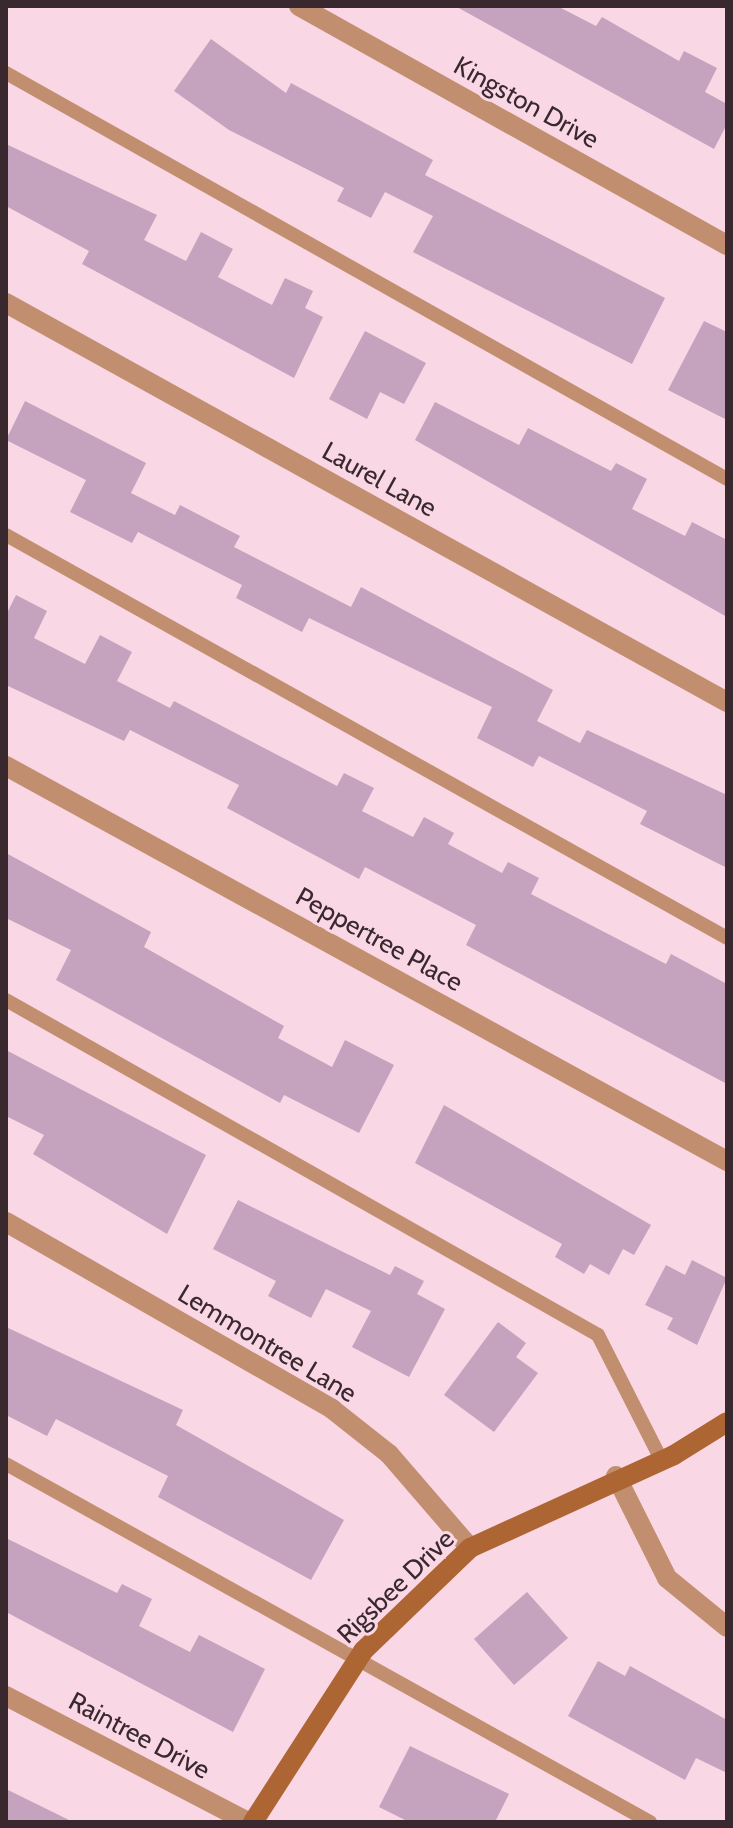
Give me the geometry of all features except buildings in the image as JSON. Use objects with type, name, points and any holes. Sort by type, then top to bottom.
[{"type":"street","name":"Kingston Drive","points":[[299,6],[727,245]]},
{"type":"street","name":"Laurel Lane","points":[[6,303],[727,702]]},
{"type":"street","name":"Peppertree Place","points":[[6,766],[727,1161]]},
{"type":"street","name":"Lemmontree Lane","points":[[6,1222],[332,1409],[389,1454],[470,1548]]},
{"type":"street","name":"Rigsbee Drive","points":[[250,1822],[358,1658],[470,1548],[616,1476],[661,1459],[727,1422]]},
{"type":"street","points":[[616,1476],[667,1578],[727,1627]]},
{"type":"street","name":"Raintree Drive","points":[[6,1696],[250,1822]]},
{"type":"lane","points":[[6,73],[727,479]]},
{"type":"lane","points":[[6,535],[727,938]]},
{"type":"lane","points":[[6,1000],[598,1335],[661,1459]]},
{"type":"lane","points":[[6,1464],[650,1822]]}]
